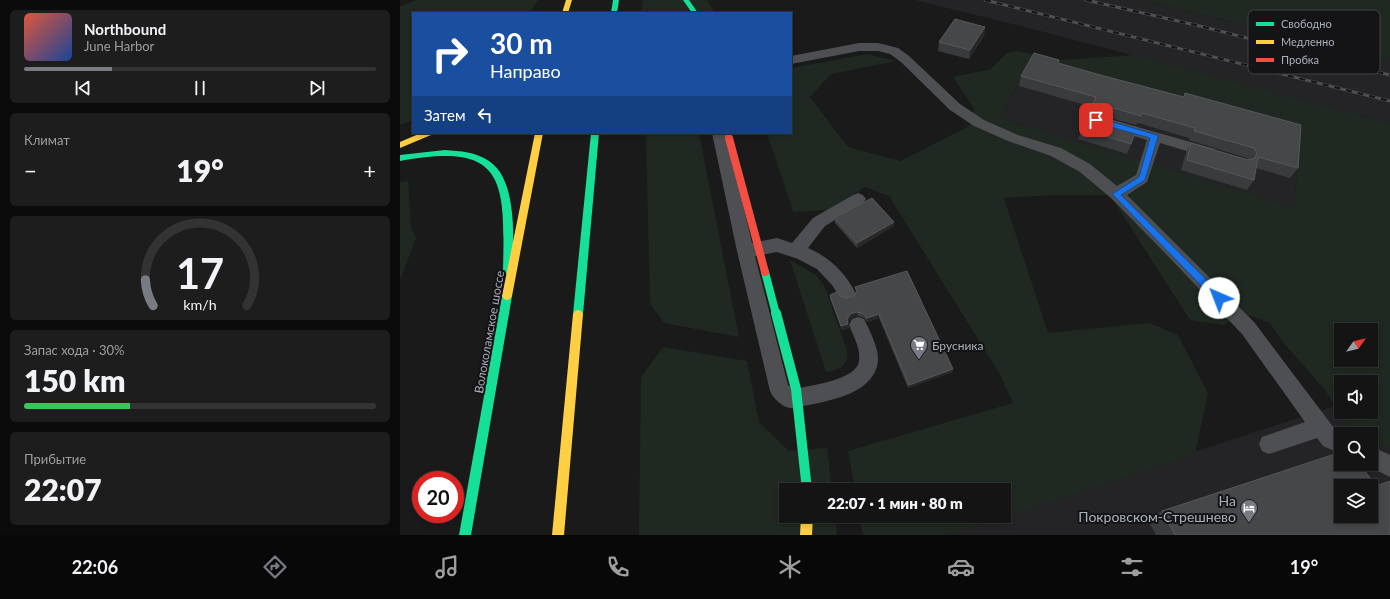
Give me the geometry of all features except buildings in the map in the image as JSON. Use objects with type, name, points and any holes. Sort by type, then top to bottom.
[{"type":"main road","points":[[561,12],[568,0]]},
{"type":"main road","points":[[566,12],[568,0]]},
{"type":"main road","points":[[614,12],[616,0]]},
{"type":"main road","points":[[686,0],[694,12]]},
{"type":"main road","points":[[404,143],[426,134]]},
{"type":"main road","name":"Волоколамское шоссе","points":[[465,535],[508,292],[539,134]]},
{"type":"main road","points":[[558,535],[595,134]]},
{"type":"main road","points":[[728,134],[796,389],[806,483]]},
{"type":"main road","points":[[400,158],[433,152],[455,152],[478,158],[488,163],[496,171],[503,186],[508,206],[508,292]]},
{"type":"main road","points":[[806,535],[807,523]]},
{"type":"lane","points":[[792,60],[859,47],[878,47],[894,51],[905,59],[955,107],[979,123],[1013,138],[1056,152],[1085,168],[1116,194],[1170,247],[1248,328],[1330,439],[1334,441]]},
{"type":"lane","points":[[1103,122],[1220,156]]},
{"type":"lane","points":[[719,134],[745,251],[780,391],[791,399],[824,392],[855,382],[865,374],[869,361],[858,325]]},
{"type":"lane","points":[[1116,194],[1142,178],[1155,137]]},
{"type":"lane","points":[[796,251],[819,222],[858,199]]},
{"type":"lane","points":[[745,251],[777,244],[804,254],[823,264],[838,280],[847,294]]},
{"type":"lane","points":[[1269,444],[1321,427]]},
{"type":"lane","points":[[1378,461],[1390,466]]},
{"type":"shaded area","points":[[416,0],[538,0],[531,12],[412,12],[412,120],[400,125],[400,7]]},
{"type":"shaded area","points":[[643,0],[707,0],[714,12],[641,12]]},
{"type":"shaded area","points":[[915,0],[1140,0],[1248,25],[1248,74],[1380,74],[1380,57],[1390,59],[1390,123],[1044,32]]},
{"type":"shaded area","points":[[1140,0],[1390,0],[1390,59],[1380,57],[1380,10],[1248,10],[1248,25]]},
{"type":"shaded area","points":[[1017,51],[1061,60],[1134,55],[1390,123],[1390,448],[1378,441],[1378,427],[1353,427],[1346,423],[1343,419],[1378,419],[1378,375],[1334,375],[1334,404],[1325,390],[1282,341],[1270,323],[1242,313],[1224,325],[1190,320],[1110,195],[1054,195],[1004,198],[1048,333],[1149,323],[1178,335],[1208,393],[1195,455],[1011,515],[1011,483],[854,483],[848,451],[1013,403],[999,373],[889,196],[865,187],[828,210],[793,212],[767,134],[792,134],[792,68],[867,54],[896,61],[831,74],[810,97],[848,147],[901,161],[969,126],[974,109],[953,77],[991,69],[1007,53]],"holes":[[[1031,61],[1300,134],[1294,207],[999,118]]]},
{"type":"shaded area","points":[[1031,61],[1300,134],[1294,208],[999,118]]},
{"type":"shaded area","points":[[646,134],[699,134],[739,337],[664,323],[650,304]]},
{"type":"shaded area","points":[[408,181],[411,226],[416,239],[400,279],[400,182]]},
{"type":"shaded area","points":[[790,260],[816,275],[824,285],[847,350],[845,363],[839,369],[826,372]]},
{"type":"shaded area","points":[[1390,300],[1390,535],[940,535],[980,523],[1011,523],[1011,512],[1334,406],[1334,419],[1378,419],[1378,375],[1371,375],[1371,367],[1378,367],[1378,323],[1334,323],[1334,327],[1313,318]]},
{"type":"shaded area","points":[[663,347],[747,361],[759,422],[789,451],[827,448],[831,483],[779,483],[779,523],[836,523],[837,535],[639,535],[641,377]]},
{"type":"shaded area","points":[[860,523],[986,523],[949,535],[863,535]]},
{"type":"railway","points":[[985,0],[1248,66]]},
{"type":"railway","points":[[1086,0],[1248,38]]},
{"type":"railway","points":[[1380,72],[1390,75]]},
{"type":"railway","points":[[1282,74],[1390,101]]},
{"type":"traffic: fast","points":[[614,12],[616,0]]},
{"type":"traffic: fast","points":[[686,0],[694,12]]},
{"type":"traffic: fast","points":[[578,314],[595,134]]},
{"type":"traffic: fast","points":[[400,158],[429,153],[445,153],[475,157],[487,163],[497,174],[503,188],[505,198],[508,230],[508,271]]},
{"type":"traffic: fast","points":[[765,272],[796,389],[806,483]]},
{"type":"traffic: fast","points":[[465,535],[507,296]]},
{"type":"traffic: slow","points":[[565,12],[569,0]]},
{"type":"traffic: slow","points":[[400,145],[426,134]]},
{"type":"traffic: slow","points":[[507,296],[539,134]]},
{"type":"traffic: slow","points":[[558,535],[578,314]]},
{"type":"traffic: slow","points":[[806,535],[807,523]]},
{"type":"traffic: jam","points":[[728,134],[765,272]]},
{"type":"place","name":"Брусника","points":[[919,360]]},
{"type":"place","name":"На Покровском-Стрешнево","points":[[1249,523]]},
{"type":"route","points":[[1096,120],[1155,137],[1142,178],[1116,194],[1219,298]]}]
